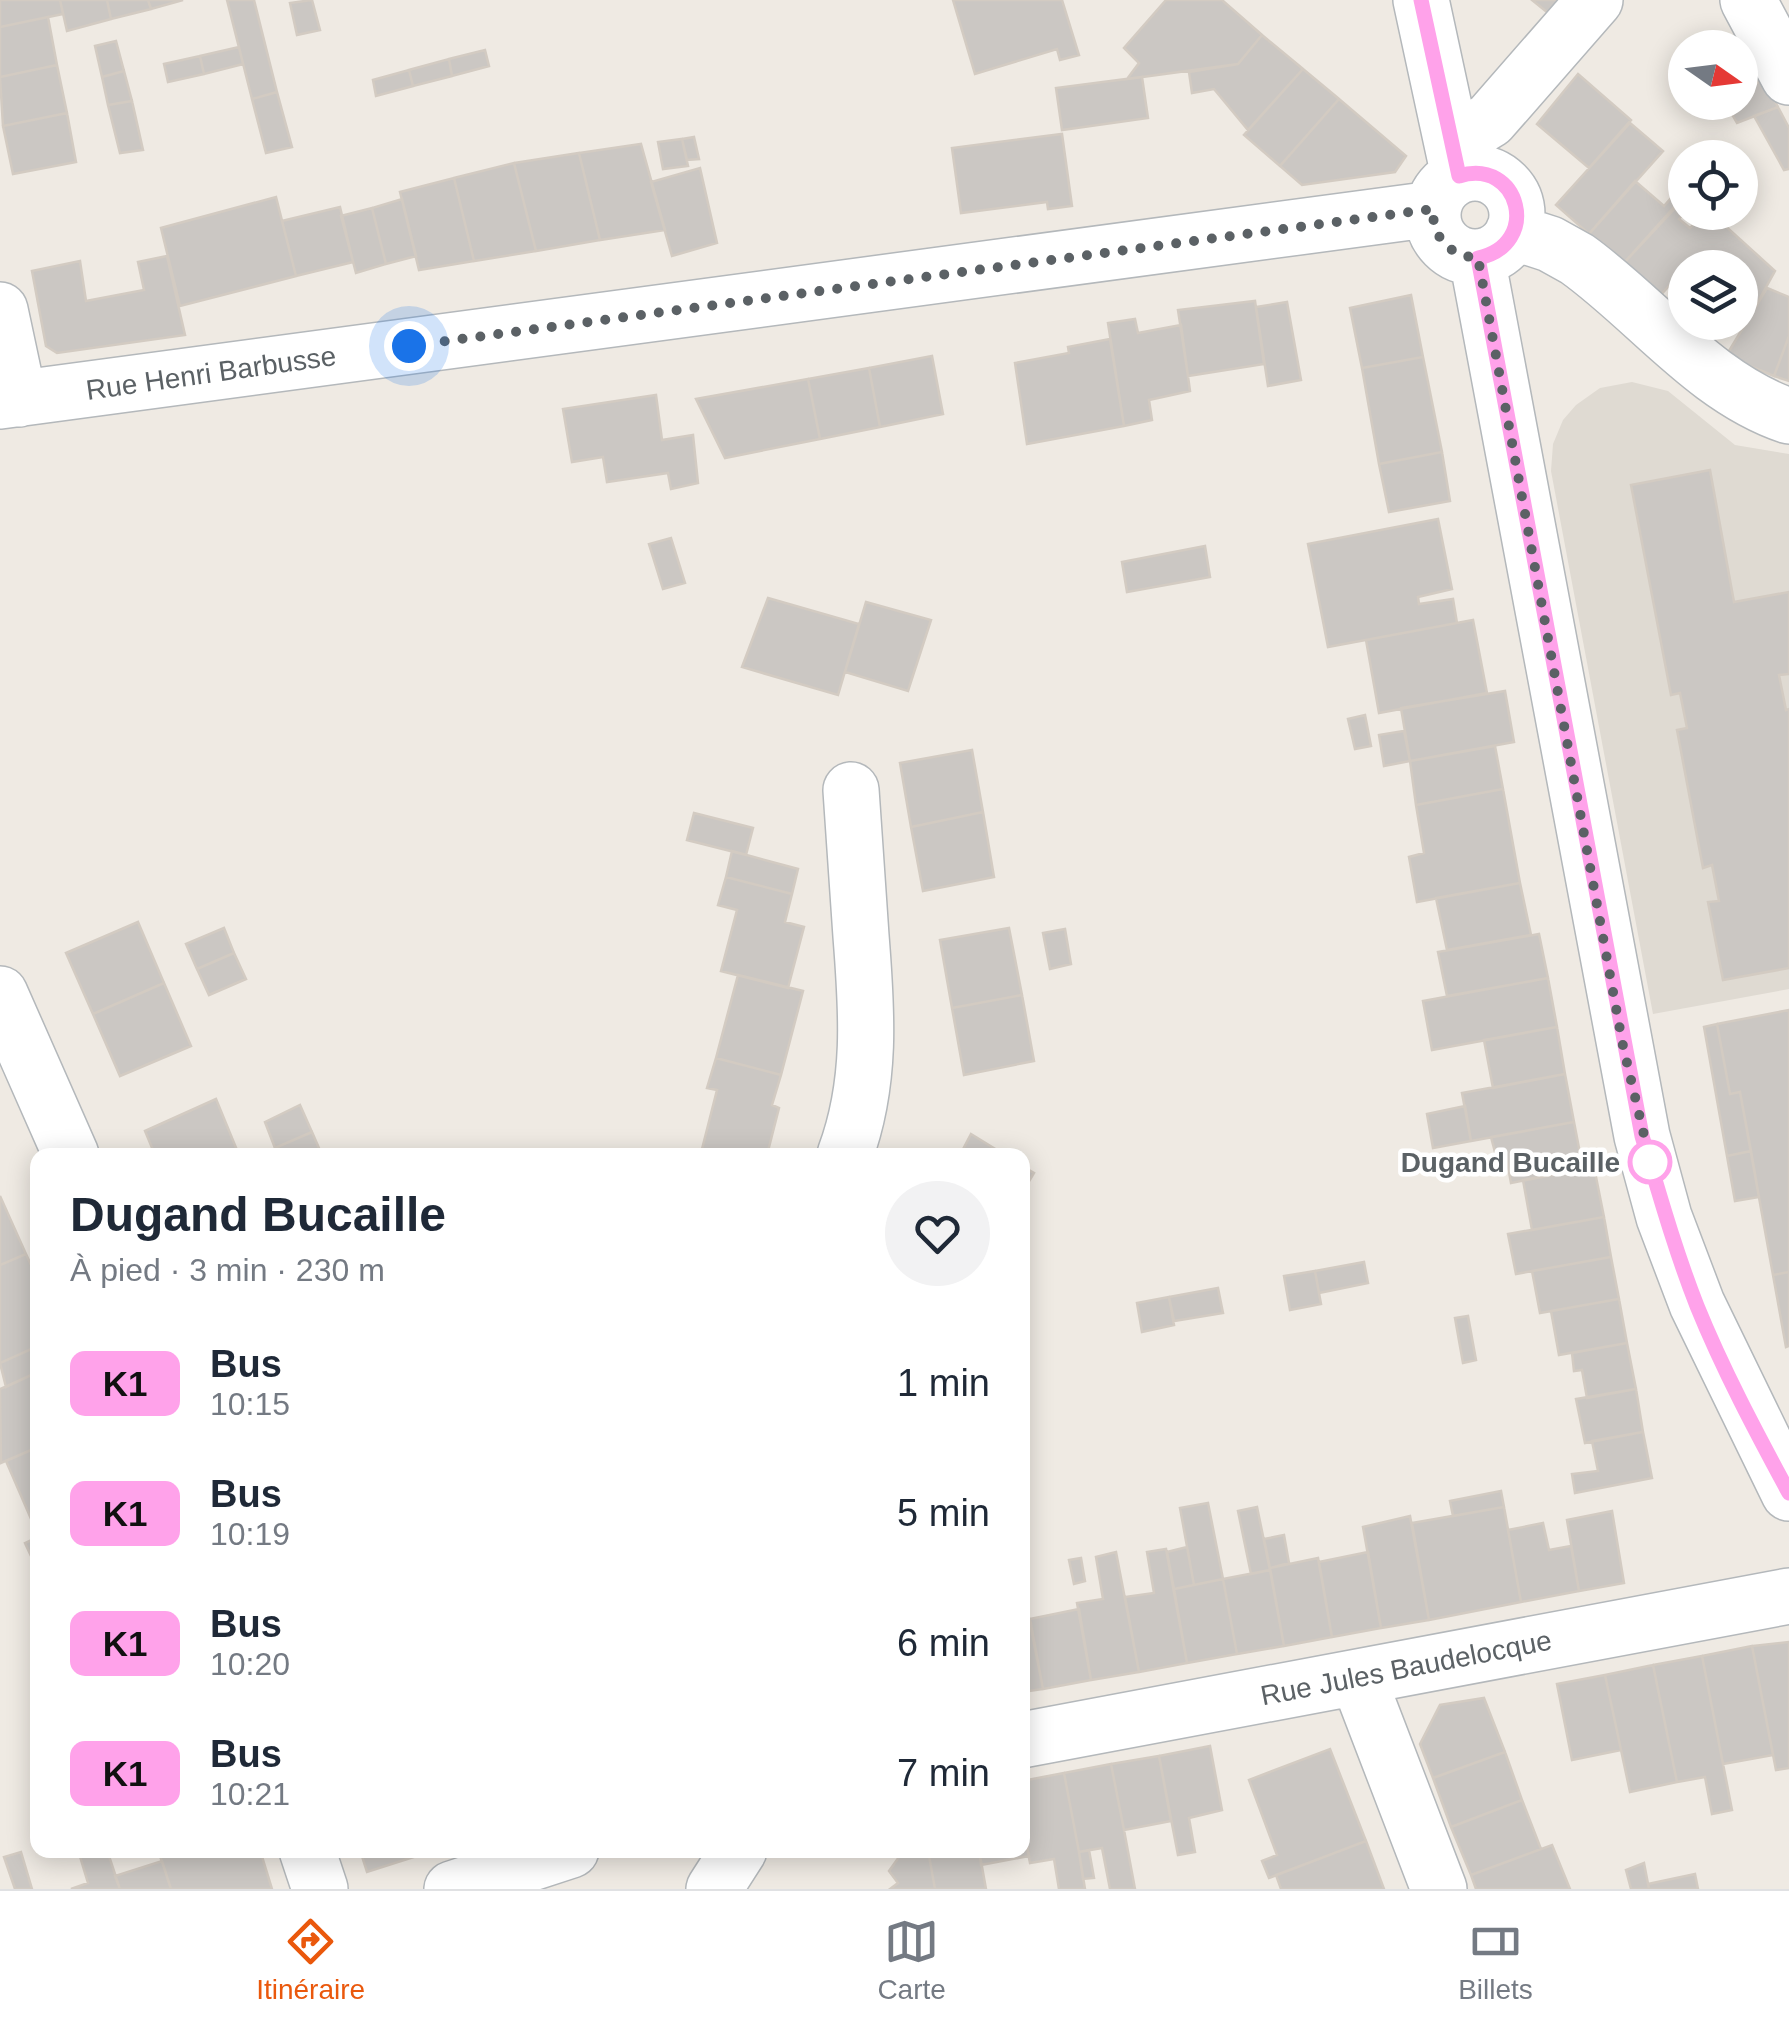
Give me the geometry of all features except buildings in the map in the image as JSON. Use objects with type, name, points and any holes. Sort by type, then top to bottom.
[{"type":"street","points":[[1421,0],[1448,176]]},
{"type":"street","points":[[1595,0],[1490,120],[1448,176],[1434,228],[1443,244],[1459,254],[1495,245],[1550,244],[1577,258],[1718,377],[1754,401],[1789,416]]},
{"type":"street","points":[[1748,0],[1789,77]]},
{"type":"street","points":[[1448,176],[1485,174],[1503,184],[1516,206],[1495,245],[1642,1136],[1664,1217],[1696,1304],[1789,1494]]},
{"type":"street","name":"Rue Henri Barbusse","points":[[9,400],[1448,176]]},
{"type":"street","points":[[0,310],[9,400]]},
{"type":"street","points":[[847,1148],[861,1102],[867,1054],[850,790]]},
{"type":"street","points":[[0,994],[68,1148]]},
{"type":"street","name":"Rue Jules Baudelocque","points":[[1030,1739],[1789,1596]]},
{"type":"street","points":[[1358,1678],[1440,1889]]},
{"type":"street","points":[[310,1858],[320,1889]]},
{"type":"street","points":[[452,1889],[547,1858]]},
{"type":"street","points":[[714,1889],[734,1858]]},
{"type":"shaded area","points":[[1632,382],[1668,391],[1735,445],[1789,454],[1789,989],[1653,1014],[1551,471],[1553,444],[1563,420],[1576,405],[1600,388]]},
{"type":"bus line","name":"K1","points":[[1421,0],[1459,176],[1472,172],[1498,179],[1512,194],[1516,206],[1516,226],[1511,238],[1496,252],[1478,258],[1642,1136],[1664,1217],[1696,1304],[1789,1493]]},
{"type":"place","name":"Dugand Bucaille","points":[[1650,1162]]},
{"type":"route","points":[[409,346],[1433,209],[1434,228],[1443,244],[1454,252],[1478,258],[1623,1046],[1653,1173],[1650,1162]]}]
